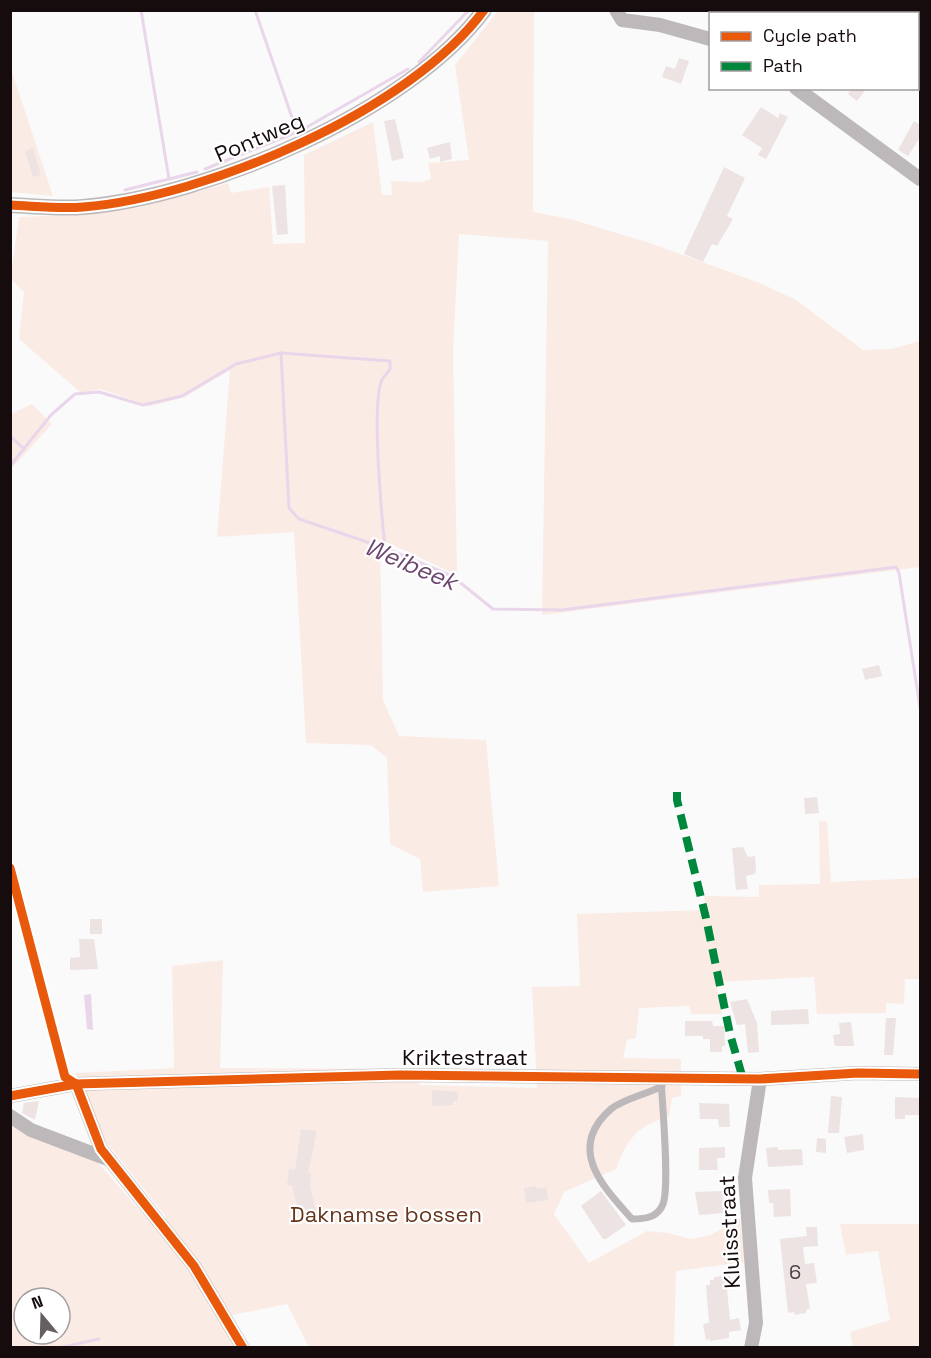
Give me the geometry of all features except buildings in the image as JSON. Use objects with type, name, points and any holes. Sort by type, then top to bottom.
[{"type":"street","name":"Pontweg","points":[[10,205],[82,207],[140,198],[202,182],[246,167],[368,108],[413,79],[450,51],[484,10]]},
{"type":"street","points":[[616,10],[622,20],[660,25],[709,38]]},
{"type":"street","points":[[799,90],[921,179]]},
{"type":"street","name":"Kriktestraat","points":[[10,1096],[76,1084],[400,1075],[662,1082],[858,1073],[921,1074]]},
{"type":"street","name":"Kluisstraat","points":[[752,1347],[756,1323],[744,1201],[745,1178],[760,1079]]},
{"type":"street","points":[[76,1084],[101,1149],[194,1266],[243,1347]]},
{"type":"street","points":[[10,1116],[31,1130],[110,1160]]},
{"type":"lane","points":[[662,1082],[663,1204],[656,1215],[643,1220],[632,1219],[595,1172],[589,1162],[588,1150],[597,1127],[611,1110],[662,1082]]},
{"type":"green space","points":[[498,11],[534,11],[533,212],[570,219],[650,243],[760,283],[796,300],[863,350],[891,349],[920,341],[920,567],[542,615],[548,241],[459,234],[453,351],[457,575],[380,539],[383,700],[399,736],[486,740],[499,886],[423,892],[420,859],[390,844],[387,758],[371,745],[306,743],[294,532],[217,537],[230,370],[185,397],[151,406],[100,389],[81,393],[19,339],[24,292],[11,279],[11,275],[19,217],[78,215],[142,207],[228,183],[231,193],[269,187],[273,244],[305,243],[304,155],[373,122],[382,195],[392,195],[391,181],[422,182],[431,179],[428,163],[469,160],[455,65]]},
{"type":"green space","points":[[11,69],[53,196],[11,192]]},
{"type":"green space","points":[[32,404],[52,424],[11,469],[11,414]]},
{"type":"green space","name":"Daknamse bossen","points":[[819,821],[827,822],[831,882],[920,878],[920,979],[905,979],[904,1004],[886,1003],[886,1013],[817,1014],[814,977],[716,982],[722,1014],[691,1014],[689,1006],[639,1008],[636,1038],[627,1040],[623,1058],[681,1059],[681,1096],[672,1098],[669,1116],[648,1125],[635,1135],[625,1149],[616,1169],[564,1192],[554,1214],[589,1263],[647,1231],[691,1239],[711,1235],[740,1218],[745,1262],[676,1271],[674,1347],[309,1347],[287,1304],[218,1318],[234,1347],[11,1347],[10,1122],[93,1157],[150,1222],[167,1218],[106,1142],[75,1073],[174,1068],[172,966],[223,960],[220,1068],[424,1069],[419,1085],[537,1088],[532,987],[580,986],[577,914],[705,910],[704,896],[759,897],[759,885],[820,884]]},
{"type":"green space","points":[[840,1224],[920,1224],[920,1347],[853,1347],[850,1332],[890,1320],[878,1251],[846,1255]]},
{"type":"shaded area","points":[[91,994],[93,1030],[87,1029],[84,995]]},
{"type":"waterway","points":[[141,10],[169,179]]},
{"type":"waterway","points":[[205,169],[297,132],[255,10]]},
{"type":"waterway","points":[[419,62],[469,10]]},
{"type":"waterway","points":[[307,127],[408,69]]},
{"type":"waterway","points":[[125,190],[197,172]]},
{"type":"waterway","points":[[281,353],[390,361],[390,369],[383,379],[379,392],[377,411],[378,461],[385,548]]},
{"type":"waterway","name":"Weibeek","points":[[10,466],[51,415],[75,394],[99,392],[143,405],[182,396],[236,364],[281,353],[289,508],[299,519],[385,548],[452,576],[493,609],[562,610],[896,567],[899,573],[920,707]]},
{"type":"waterway","points":[[10,436],[24,449]]},
{"type":"waterway","points":[[58,1348],[99,1339]]},
{"type":"marked path","points":[[677,792],[730,1034],[743,1079]]},
{"type":"cycle path","points":[[10,205],[74,208],[133,200],[187,186],[244,167],[302,143],[357,114],[407,82],[451,47],[484,10]]},
{"type":"cycle path","points":[[10,868],[65,1077],[76,1084],[101,1149],[194,1266],[243,1348]]},
{"type":"cycle path","points":[[10,1096],[76,1084],[400,1075],[760,1079],[858,1073],[920,1074]]}]
